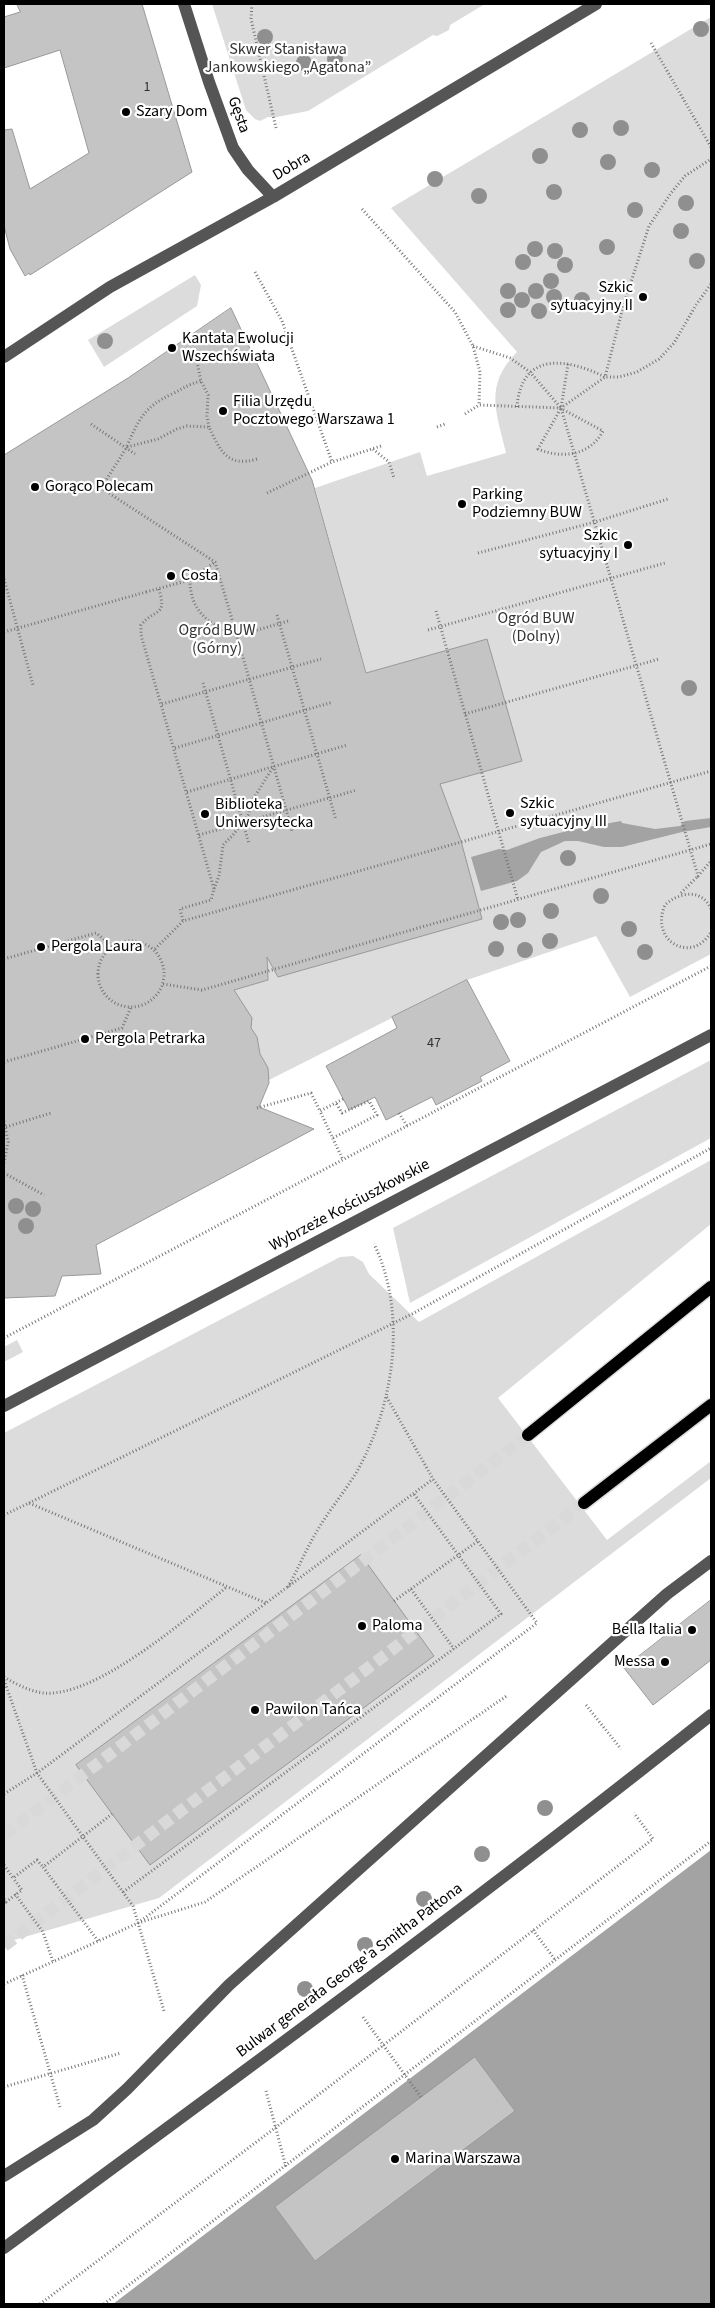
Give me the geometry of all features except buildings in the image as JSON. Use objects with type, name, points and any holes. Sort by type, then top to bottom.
[{"type":"main road","points":[[528,1436],[711,1287]]},
{"type":"main road","points":[[584,1503],[711,1406]]},
{"type":"street","name":"Gęsta","points":[[184,4],[233,148],[248,170],[273,197]]},
{"type":"street","name":"Dobra","points":[[4,357],[110,287],[273,197],[596,4]]},
{"type":"street","name":"Wybrzeże Kościuszkowskie","points":[[4,1406],[711,1035]]},
{"type":"street","points":[[4,2176],[93,2120],[107,2108],[229,1986],[667,1594],[711,1561]]},
{"type":"street","name":"Bulwar generała George'a Smitha Pattona","points":[[4,2248],[257,2061],[640,1772],[711,1715]]},
{"type":"path","points":[[252,4],[251,19],[276,128]]},
{"type":"path","points":[[651,42],[711,147]]},
{"type":"path","points":[[465,414],[479,405],[561,408],[605,377],[623,307],[649,226],[685,176],[711,159]]},
{"type":"path","points":[[362,209],[455,312],[473,346],[480,372],[479,405]]},
{"type":"path","points":[[255,272],[282,321],[332,462]]},
{"type":"path","points":[[517,407],[518,396],[523,383],[530,372],[540,366],[552,363],[568,364],[584,367],[605,377],[620,377],[637,372],[659,359],[674,343],[696,305],[711,284]]},
{"type":"path","points":[[473,346],[510,358],[530,372],[561,408],[603,431],[596,442],[574,454],[553,454],[538,449],[561,408],[568,364]]},
{"type":"path","points":[[194,348],[201,381],[208,395],[207,416],[209,427],[219,449],[226,456],[237,461],[257,459]]},
{"type":"path","points":[[201,381],[183,387],[159,399],[146,409],[136,424],[127,447],[101,488],[215,562],[292,831]]},
{"type":"path","points":[[561,408],[638,665],[698,876]]},
{"type":"path","points":[[91,424],[135,454]]},
{"type":"path","points":[[437,427],[445,424]]},
{"type":"path","points":[[127,447],[158,439],[187,426],[209,427]]},
{"type":"path","points":[[267,493],[332,462],[381,446]]},
{"type":"path","points":[[372,449],[388,462],[394,478]]},
{"type":"path","points":[[478,553],[595,522],[668,499]]},
{"type":"path","points":[[4,632],[190,580],[215,562]]},
{"type":"path","points":[[428,630],[665,563]]},
{"type":"path","points":[[4,579],[34,685]]},
{"type":"path","points":[[190,580],[191,596],[201,614],[215,626],[237,636],[288,621]]},
{"type":"path","points":[[159,589],[163,604],[160,610],[144,622],[140,629],[214,889]]},
{"type":"path","points":[[436,611],[518,900]]},
{"type":"path","points":[[277,615],[336,820]]},
{"type":"path","points":[[465,714],[659,659]]},
{"type":"path","points":[[162,704],[321,660]]},
{"type":"path","points":[[204,684],[249,844]]},
{"type":"path","points":[[175,748],[333,702]]},
{"type":"path","points":[[187,792],[347,745]]},
{"type":"path","points":[[184,921],[180,909],[211,900],[219,876],[223,845],[248,815],[254,798],[274,766]]},
{"type":"path","points":[[155,949],[184,921],[711,771]]},
{"type":"path","points":[[199,835],[357,790]]},
{"type":"path","points":[[163,984],[202,990],[518,900],[690,848],[711,844]]},
{"type":"path","points":[[711,860],[680,894],[665,905],[661,913],[660,922],[667,939],[674,945],[692,947],[701,944],[709,938],[711,932]]},
{"type":"path","points":[[680,894],[697,895],[704,899],[711,909]]},
{"type":"path","points":[[4,959],[96,933],[112,946]]},
{"type":"path","points":[[130,940],[147,944],[155,949],[164,965],[163,984],[159,993],[142,1006],[120,1006],[104,993],[99,983],[100,962],[104,953],[112,946],[130,940]]},
{"type":"path","points":[[4,1338],[711,966]]},
{"type":"path","points":[[4,1062],[122,1028],[131,1007]]},
{"type":"path","points":[[257,1108],[311,1093],[344,1160]]},
{"type":"path","points":[[320,1111],[343,1099]]},
{"type":"path","points":[[333,1138],[377,1115],[369,1101],[342,1113],[336,1102]]},
{"type":"path","points":[[6,1127],[51,1113]]},
{"type":"path","points":[[399,1113],[407,1126]]},
{"type":"path","points":[[4,1121],[8,1142],[4,1163]]},
{"type":"path","points":[[4,1515],[412,1314],[711,1148]]},
{"type":"path","points":[[4,1173],[44,1195]]},
{"type":"path","points":[[288,1587],[320,1527],[356,1472],[379,1420],[386,1396],[393,1360],[393,1322],[390,1291],[382,1260],[362,1218]]},
{"type":"path","points":[[138,1923],[537,1622],[434,1479],[386,1396]]},
{"type":"path","points":[[4,1794],[37,1773],[434,1479]]},
{"type":"path","points":[[123,1892],[501,1614],[414,1494]]},
{"type":"path","points":[[29,1503],[266,1603]]},
{"type":"path","points":[[394,1601],[478,1541]]},
{"type":"path","points":[[4,1679],[26,1688],[54,1693],[96,1679],[126,1663],[226,1587]]},
{"type":"path","points":[[411,1589],[454,1649]]},
{"type":"path","points":[[4,1679],[37,1773],[133,1906],[161,2002]]},
{"type":"path","points":[[568,1682],[640,1772]]},
{"type":"path","points":[[4,1984],[138,1923],[205,1902],[511,1693]]},
{"type":"path","points":[[43,1867],[112,1814]]},
{"type":"path","points":[[40,2304],[276,2128],[653,1839]]},
{"type":"path","points":[[104,2304],[711,1841]]},
{"type":"path","points":[[13,1878],[37,1860],[98,1941]]},
{"type":"path","points":[[4,1865],[22,1890],[6,1902],[4,1899]]},
{"type":"path","points":[[15,1894],[43,1932],[53,1962]]},
{"type":"path","points":[[533,1930],[556,1960]]},
{"type":"path","points":[[22,1975],[59,2104]]},
{"type":"path","points":[[374,2031],[421,2097]]},
{"type":"path","points":[[4,2087],[106,2056]]},
{"type":"path","points":[[263,2082],[286,2167]]},
{"type":"green space","name":"Skwer Stanisława Jankowskiego „Agatona”","points":[[212,4],[485,4],[450,25],[449,30],[437,36],[433,35],[308,111],[268,117],[260,121],[255,119],[246,110]]},
{"type":"green space","name":"Ogród BUW (Dolny)","points":[[711,17],[711,954],[630,997],[596,936],[467,980],[269,1080],[117,1191],[4,1253],[4,1028],[28,1022],[19,986],[4,990],[4,796],[45,941],[391,761],[315,488],[420,452],[427,476],[506,453],[495,400],[496,388],[506,364],[517,352],[391,208]]},
{"type":"green space","points":[[195,275],[201,285],[197,306],[104,367],[88,340]]},
{"type":"green space","points":[[711,1060],[711,1138],[410,1303],[393,1228]]},
{"type":"green space","points":[[711,1160],[711,1224],[498,1398],[607,1540],[711,1461],[711,1478],[159,1898],[4,1943],[4,1433],[340,1257],[353,1256],[363,1262],[369,1274],[419,1322]]},
{"type":"green space","points":[[17,1340],[23,1352],[4,1362],[4,1347]]},
{"type":"shaded area","points":[[711,818],[711,827],[622,847],[604,847],[578,841],[565,841],[541,852],[528,873],[517,881],[481,891],[471,857],[499,849],[507,850],[540,838],[571,830],[621,821],[622,823],[655,829],[680,826],[685,821]]},
{"type":"shaded area","points":[[711,1850],[711,2304],[113,2304]]},
{"type":"tunnel","points":[[4,1835],[528,1435]]},
{"type":"tunnel","points":[[4,1946],[584,1503]]},
{"type":"place","name":"Szary Dom","points":[[126,112]]},
{"type":"place","name":"Szkic sytuacyjny II","points":[[643,297]]},
{"type":"place","name":"Kantata Ewolucji Wszechświata","points":[[172,348]]},
{"type":"place","name":"Filia Urzędu Pocztowego Warszawa 1","points":[[223,411]]},
{"type":"place","name":"Gorąco Polecam","points":[[35,487]]},
{"type":"place","name":"Parking Podziemny BUW","points":[[462,504]]},
{"type":"place","name":"Szkic sytuacyjny I","points":[[628,545]]},
{"type":"place","name":"Costa","points":[[171,576]]},
{"type":"place","name":"Szkic sytuacyjny III","points":[[510,813]]},
{"type":"place","name":"Biblioteka Uniwersytecka","points":[[205,814]]},
{"type":"place","name":"Pergola Laura","points":[[41,947]]},
{"type":"place","name":"Pergola Petrarka","points":[[85,1039]]},
{"type":"place","name":"Paloma","points":[[362,1626]]},
{"type":"place","name":"Bella Italia","points":[[692,1630]]},
{"type":"place","name":"Messa","points":[[665,1662]]},
{"type":"place","name":"Pawilon Tańca","points":[[255,1710]]},
{"type":"place","name":"Marina Warszawa","points":[[395,2159]]},
{"type":"park label","name":"Ogród BUW (Górny)","points":[[217,640]]}]
